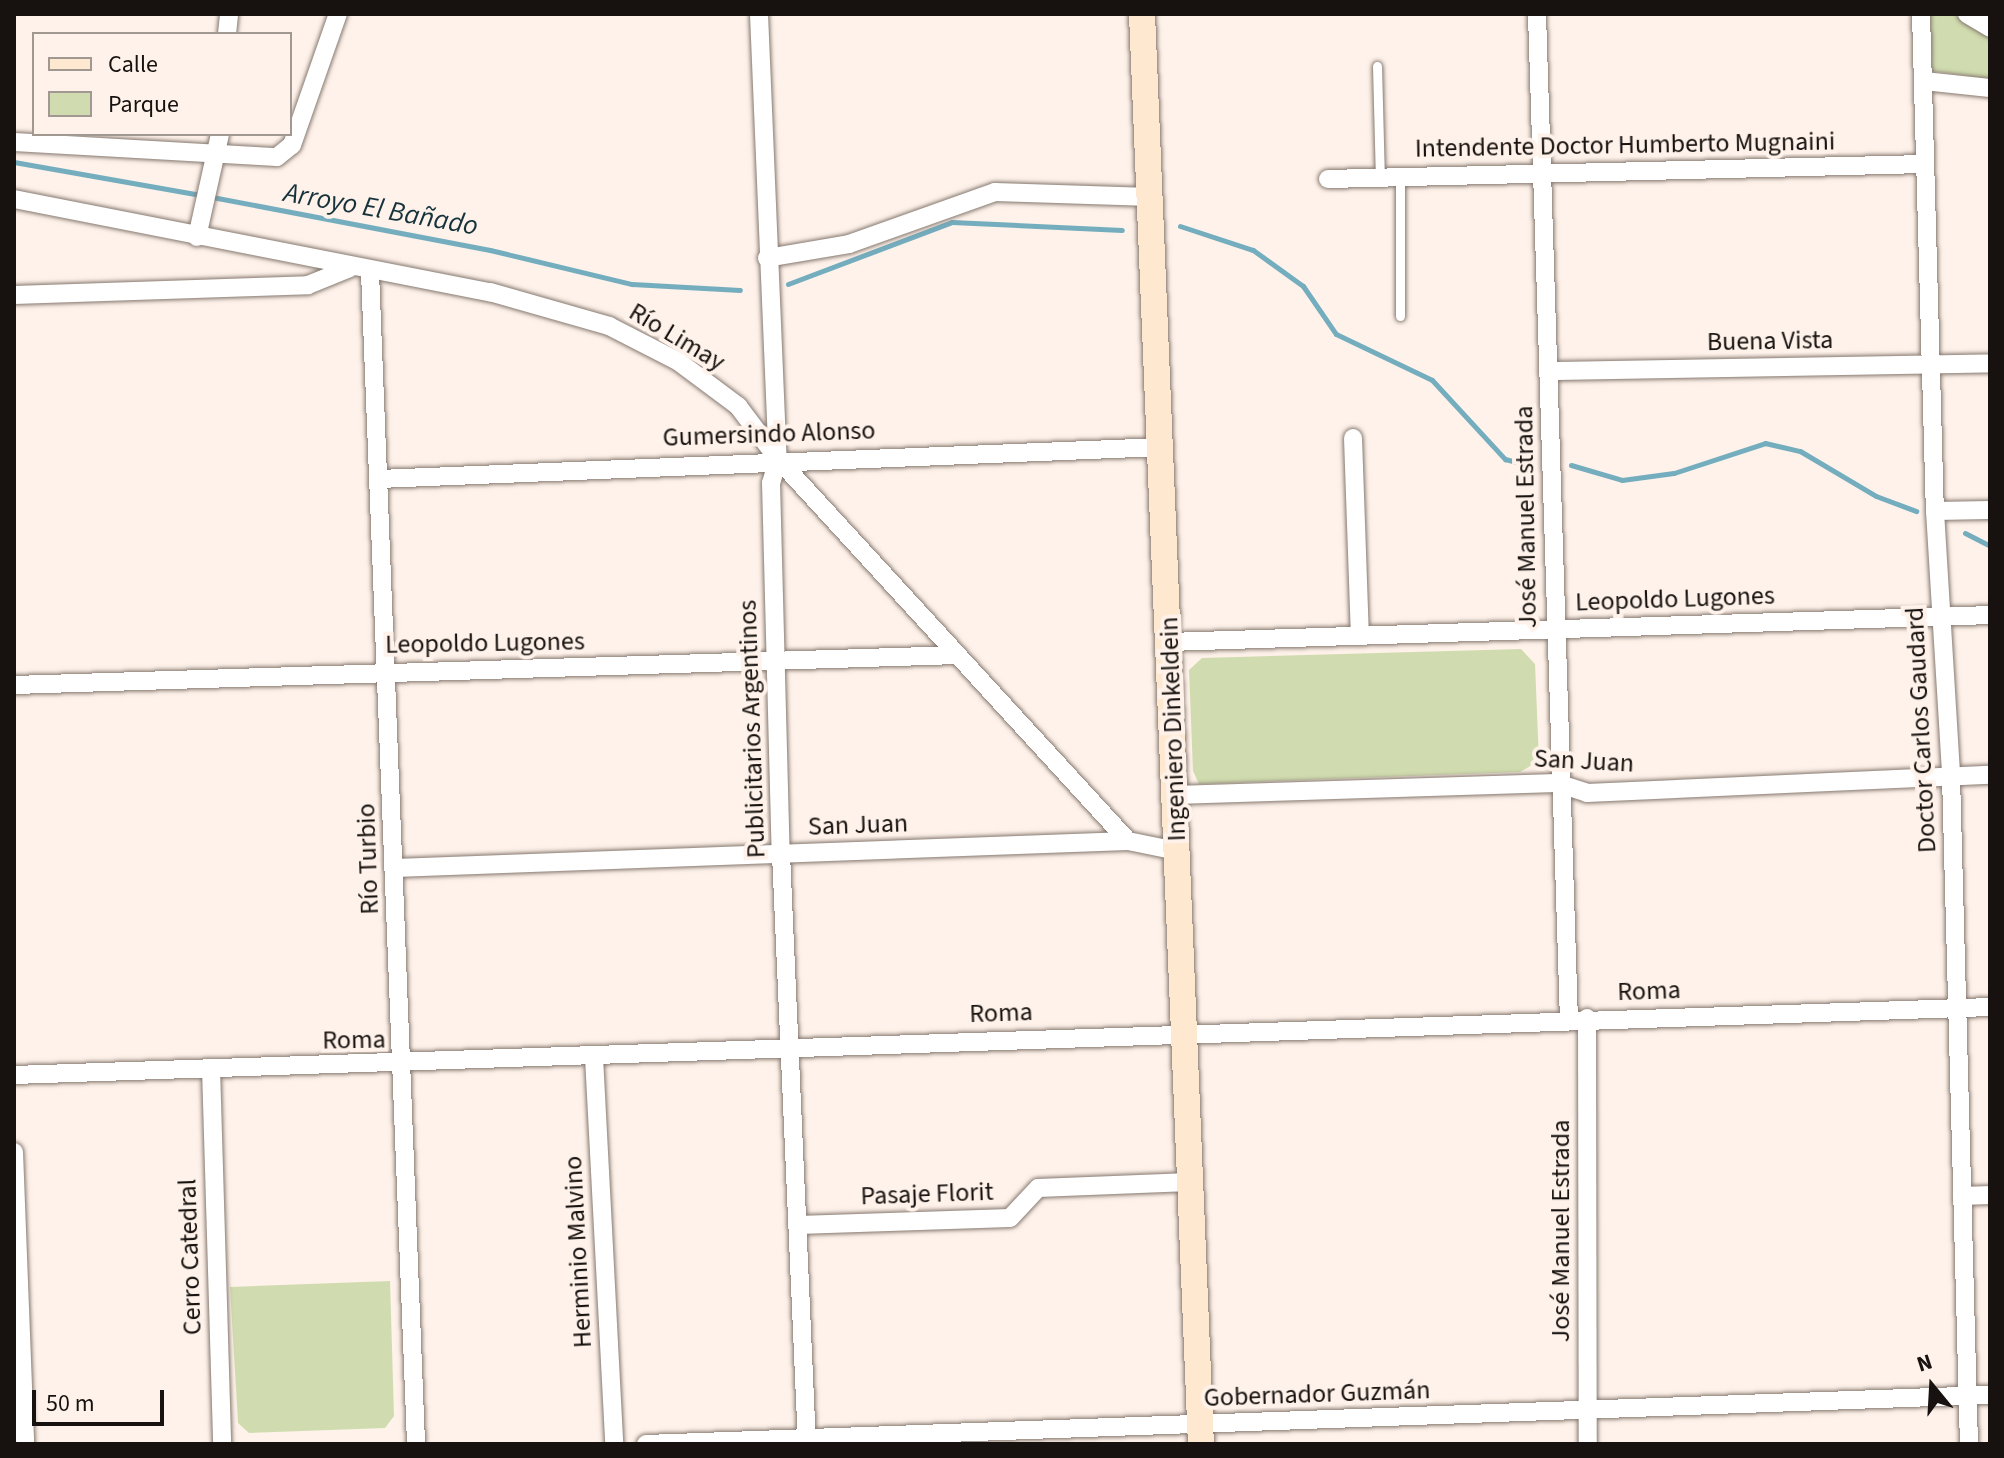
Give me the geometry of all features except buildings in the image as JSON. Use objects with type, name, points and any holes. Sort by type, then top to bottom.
[{"type":"main road","name":"Ingeniero Dinkeldein","points":[[1142,14],[1200,1434]]},
{"type":"street","points":[[14,142],[218,158],[277,157],[292,145],[338,14]]},
{"type":"street","name":"Publicitarios Argentinos","points":[[759,14],[767,258],[778,459],[771,483],[781,854],[807,1440]]},
{"type":"street","name":"José Manuel Estrada","points":[[1537,14],[1551,371],[1557,783],[1578,1019],[1588,1444]]},
{"type":"street","name":"Doctor Carlos Gaudard","points":[[1921,14],[1935,511],[1951,776],[1969,1444]]},
{"type":"street","points":[[1967,14],[1990,28]]},
{"type":"street","points":[[1924,81],[1990,88]]},
{"type":"street","points":[[197,237],[205,216],[220,136]]},
{"type":"street","name":"Intendente Doctor Humberto Mugnaini","points":[[1328,179],[1924,164]]},
{"type":"street","points":[[767,258],[849,244],[995,192],[1151,197]]},
{"type":"street","name":"Río Limay","points":[[14,199],[370,272],[490,292],[609,326],[679,362],[738,406],[778,459],[1128,841]]},
{"type":"street","points":[[14,295],[308,285],[350,268]]},
{"type":"street","name":"Río Turbio","points":[[370,272],[416,1444]]},
{"type":"street","name":"Buena Vista","points":[[1551,371],[1990,363]]},
{"type":"street","points":[[1353,438],[1360,636]]},
{"type":"street","name":"Gumersindo Alonso","points":[[379,479],[778,459],[1162,447]]},
{"type":"street","points":[[1935,511],[1990,510]]},
{"type":"street","name":"Leopoldo Lugones","points":[[1169,642],[1990,615]]},
{"type":"street","name":"Leopoldo Lugones","points":[[14,685],[957,655]]},
{"type":"street","name":"San Juan","points":[[1175,795],[1557,783],[1587,793],[1990,775]]},
{"type":"street","name":"San Juan","points":[[395,868],[1128,841],[1177,851]]},
{"type":"street","name":"Roma","points":[[14,1075],[399,1066],[1184,1032],[1990,1007]]},
{"type":"street","name":"Herminio Malvino","points":[[594,1057],[614,1444]]},
{"type":"street","name":"Cerro Catedral","points":[[211,1068],[222,1444]]},
{"type":"street","points":[[14,1152],[25,1444]]},
{"type":"street","name":"Pasaje Florit","points":[[798,1225],[1010,1218],[1038,1188],[1190,1182]]},
{"type":"street","points":[[1962,1196],[1990,1195]]},
{"type":"street","name":"Gobernador Guzmán","points":[[646,1444],[1200,1434],[1587,1410],[1990,1395]]},
{"type":"lane","points":[[1377,66],[1380,178]]},
{"type":"lane","points":[[1400,177],[1400,316]]},
{"type":"green space","points":[[1930,14],[1953,14],[1990,37],[1990,79],[1932,71]]},
{"type":"green space","points":[[1521,649],[1535,664],[1539,761],[1520,772],[1199,784],[1193,771],[1189,670],[1202,658]]},
{"type":"green space","points":[[390,1281],[394,1416],[385,1428],[249,1433],[238,1423],[230,1287]]},
{"type":"waterway","name":"Arroyo El Bañado","points":[[14,162],[202,195]]},
{"type":"waterway","name":"Arroyo El Bañado","points":[[212,197],[490,250],[632,284],[740,290]]},
{"type":"waterway","name":"Arroyo El Bañado","points":[[788,284],[952,222],[1122,230]]},
{"type":"waterway","name":"Arroyo El Bañado","points":[[1180,226],[1253,250],[1303,286],[1336,334],[1432,380],[1505,459],[1531,466]]},
{"type":"waterway","name":"Arroyo El Bañado","points":[[1571,465],[1622,480],[1674,473],[1765,443],[1800,451],[1876,496],[1916,511]]},
{"type":"waterway","name":"Arroyo El Bañado","points":[[1965,533],[1990,546]]}]
